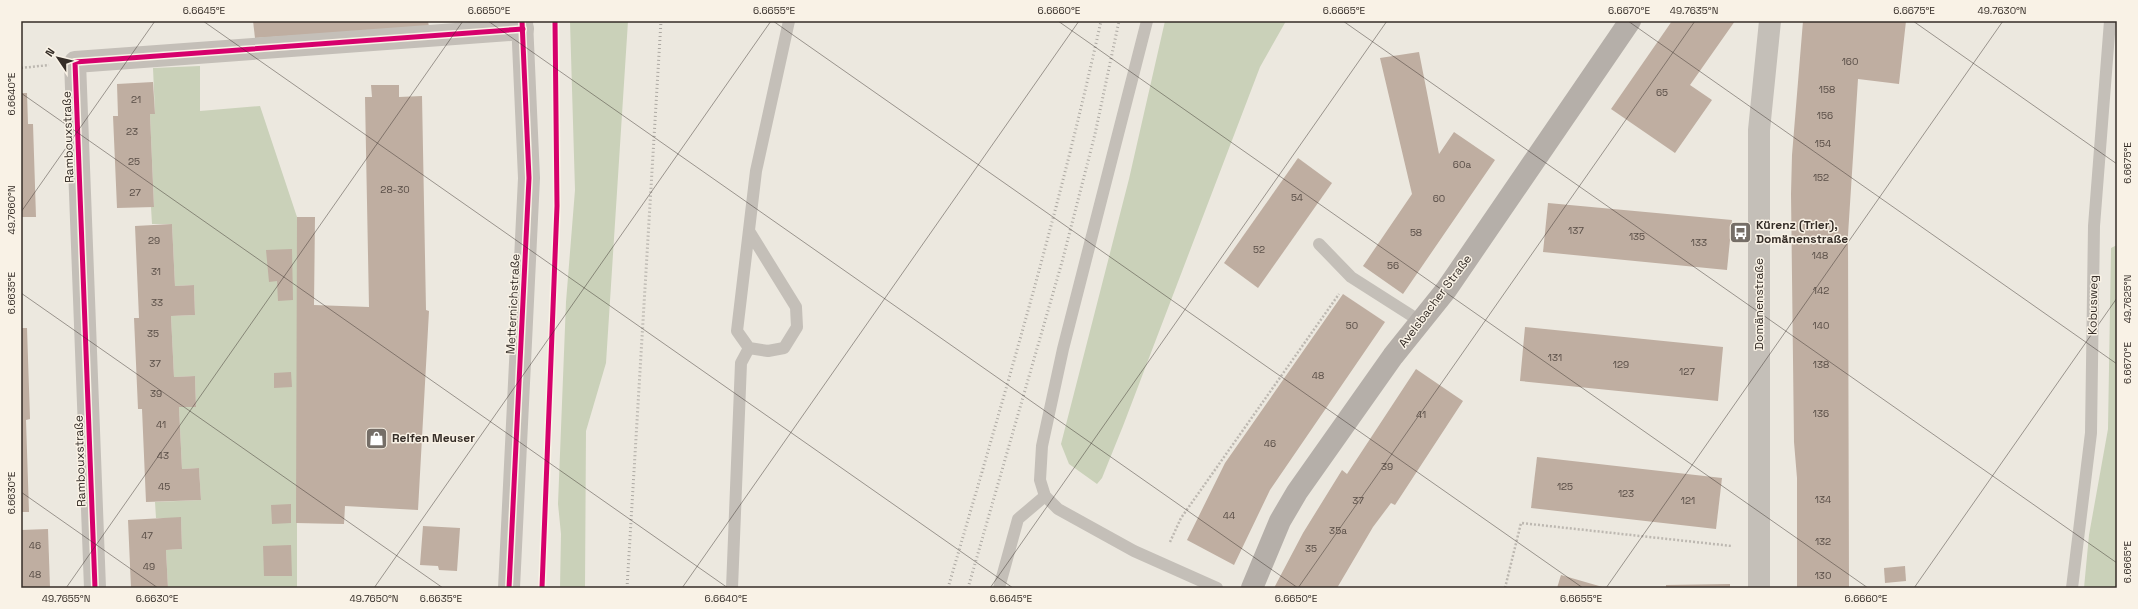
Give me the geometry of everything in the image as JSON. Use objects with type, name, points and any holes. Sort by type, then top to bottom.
[{"type":"main road","name":"Avelsbacher Straße","points":[[1252,588],[1280,521],[1297,492],[1344,423],[1420,321],[1446,290],[1630,21]]},
{"type":"street","name":"Domänenstraße","points":[[1759,588],[1759,130],[1770,21]]},
{"type":"street","name":"Rambouxstraße","points":[[95,588],[75,62],[522,25]]},
{"type":"street","name":"Metternichstraße","points":[[509,588],[529,178],[522,25]]},
{"type":"lane","points":[[749,231],[796,307],[797,327],[784,348],[768,351],[749,348],[737,331],[756,171],[789,21]]},
{"type":"lane","points":[[1147,21],[1063,349],[1042,446],[1040,480],[1045,496],[1058,509],[1160,563],[1217,588]]},
{"type":"lane","name":"Kobusweg","points":[[2072,588],[2091,433],[2094,226],[2110,21]]},
{"type":"lane","points":[[1319,244],[1351,277],[1420,321]]},
{"type":"lane","points":[[732,588],[741,363],[749,348]]},
{"type":"lane","points":[[999,588],[1018,519],[1045,496]]},
{"type":"path","points":[[1160,563],[1181,518],[1351,277]]},
{"type":"path","points":[[1505,588],[1521,523],[1739,546],[1758,546]]},
{"type":"green space","points":[[570,21],[628,21],[606,363],[586,431],[585,588],[560,588],[561,534],[558,504],[566,302],[575,190]]},
{"type":"green space","points":[[1165,21],[1286,21],[1260,67],[1123,426],[1102,478],[1097,484],[1069,464],[1061,444],[1129,179]]},
{"type":"green space","points":[[200,66],[200,111],[260,106],[297,217],[297,587],[168,588],[166,550],[182,549],[181,518],[156,518],[155,502],[201,500],[199,468],[182,469],[179,407],[196,406],[195,376],[174,377],[171,316],[195,315],[194,285],[175,286],[172,224],[152,224],[151,207],[154,206],[150,114],[155,114],[153,68]]},
{"type":"green space","points":[[2117,245],[2117,588],[2084,588],[2089,535],[2108,429],[2111,248]]},
{"type":"building","points":[[253,21],[428,21],[429,27],[255,38]]},
{"type":"building","points":[[1672,21],[1735,21],[1690,85],[1712,100],[1675,153],[1611,109]]},
{"type":"building","points":[[1803,21],[1906,21],[1899,84],[1858,79],[1848,235],[1849,588],[1797,588],[1797,478],[1794,442],[1791,194],[1792,155]]},
{"type":"building","points":[[1419,52],[1439,154],[1454,132],[1495,160],[1403,294],[1363,266],[1412,194],[1380,58]]},
{"type":"building","points":[[153,82],[155,114],[150,114],[154,207],[117,208],[113,116],[118,116],[117,84]]},
{"type":"building","points":[[371,85],[399,85],[399,97],[422,96],[426,310],[429,311],[418,510],[345,506],[344,524],[296,523],[297,217],[315,217],[314,305],[369,307],[365,97],[372,97]]},
{"type":"building","points":[[21,93],[27,93],[28,124],[33,124],[36,217],[21,217]]},
{"type":"building","points":[[1298,158],[1332,183],[1258,288],[1224,263]]},
{"type":"building","points":[[1548,203],[1732,220],[1727,270],[1543,252]]},
{"type":"building","points":[[172,224],[175,286],[194,285],[195,315],[171,316],[174,377],[195,376],[196,407],[179,407],[182,469],[199,468],[201,500],[146,502],[142,409],[138,409],[134,318],[139,318],[135,226]]},
{"type":"building","points":[[292,249],[293,300],[278,301],[277,281],[269,282],[266,250]]},
{"type":"building","points":[[1343,294],[1385,322],[1270,490],[1234,565],[1187,540],[1225,463]]},
{"type":"building","points":[[1525,327],[1723,347],[1718,401],[1520,381]]},
{"type":"building","points":[[21,328],[27,328],[30,419],[26,420],[29,512],[21,512]]},
{"type":"building","points":[[1416,369],[1463,401],[1395,505],[1391,503],[1373,527],[1337,588],[1274,588],[1303,533],[1342,470],[1347,474]]},
{"type":"building","points":[[291,372],[292,387],[274,388],[274,373]]},
{"type":"building","points":[[1537,457],[1722,478],[1716,529],[1531,508]]},
{"type":"building","points":[[291,504],[291,523],[272,524],[271,505]]},
{"type":"building","points":[[181,517],[182,549],[166,550],[168,588],[131,588],[128,520]]},
{"type":"building","points":[[423,526],[460,528],[457,571],[439,570],[438,566],[420,565]]},
{"type":"building","points":[[48,529],[50,588],[21,588],[21,530]]},
{"type":"building","points":[[291,545],[292,576],[264,576],[263,546]]},
{"type":"building","points":[[1905,566],[1906,581],[1885,583],[1884,568]]},
{"type":"building","points":[[1561,575],[1606,588],[1557,588]]},
{"type":"building","points":[[1730,584],[1730,588],[1666,588],[1666,585]]},
{"type":"railway","points":[[627,588],[661,21]]},
{"type":"railway","points":[[948,588],[1010,376],[1049,235],[1085,92],[1101,21]]},
{"type":"railway","points":[[968,588],[1062,262],[1095,134],[1119,21]]},
{"type":"cycle path","points":[[509,588],[529,178],[522,21]]},
{"type":"cycle path","points":[[542,588],[557,206],[555,21]]},
{"type":"cycle path","points":[[95,588],[75,62],[523,29]]},
{"type":"place","name":"Kürenz (Trier), Domänenstraße","points":[[1740,232]]},
{"type":"place","name":"Reifen Meuser","points":[[376,438]]}]
